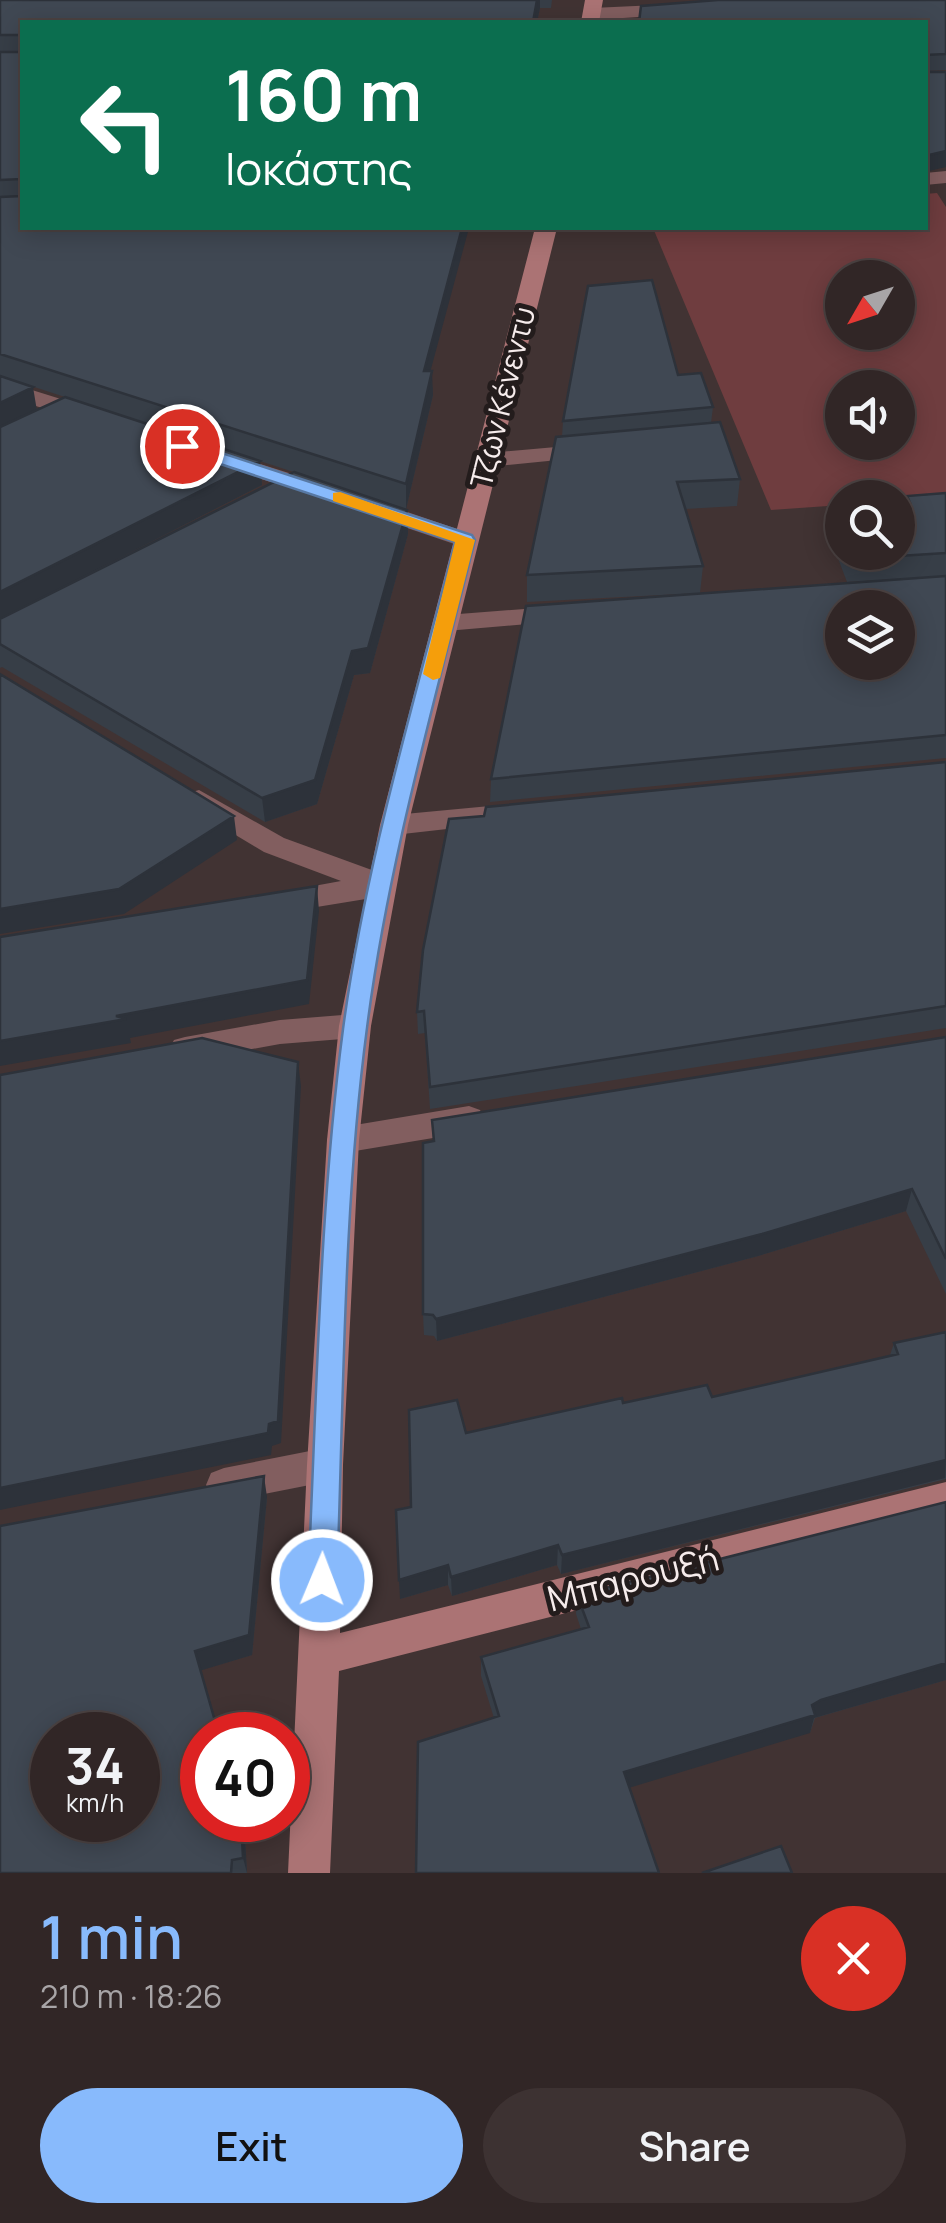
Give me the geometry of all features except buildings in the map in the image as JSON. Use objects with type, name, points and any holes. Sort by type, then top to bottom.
[{"type":"street","points":[[592,12],[702,9]]},
{"type":"street","name":"Τζων Κένεντυ","points":[[309,1873],[325,1465],[343,1140],[355,1026],[394,825],[545,230]]},
{"type":"street","points":[[0,387],[106,421]]},
{"type":"street","points":[[34,426],[68,409]]},
{"type":"street","points":[[200,452],[466,540]]},
{"type":"street","points":[[260,500],[295,482]]},
{"type":"street","points":[[446,622],[581,613]]},
{"type":"street","points":[[178,786],[274,845],[381,886]]},
{"type":"street","points":[[394,825],[512,814]]},
{"type":"street","points":[[248,908],[381,886]]},
{"type":"street","points":[[149,1056],[280,1032],[355,1026]]},
{"type":"street","points":[[343,1140],[498,1114]]},
{"type":"street","points":[[191,1491],[325,1465]]},
{"type":"street","name":"Μπαρουξή","points":[[320,1657],[946,1499]]},
{"type":"lane","points":[[487,460],[618,448]]},
{"type":"shaded area","points":[[937,193],[946,207],[946,497],[915,499],[915,480],[825,480],[825,506],[771,510],[654,230],[928,230],[928,194]]},
{"type":"slow traffic","points":[[340,497],[466,540],[433,674]]},
{"type":"route","points":[[182,446],[466,540],[394,825],[355,1026],[343,1140],[322,1580]]}]
